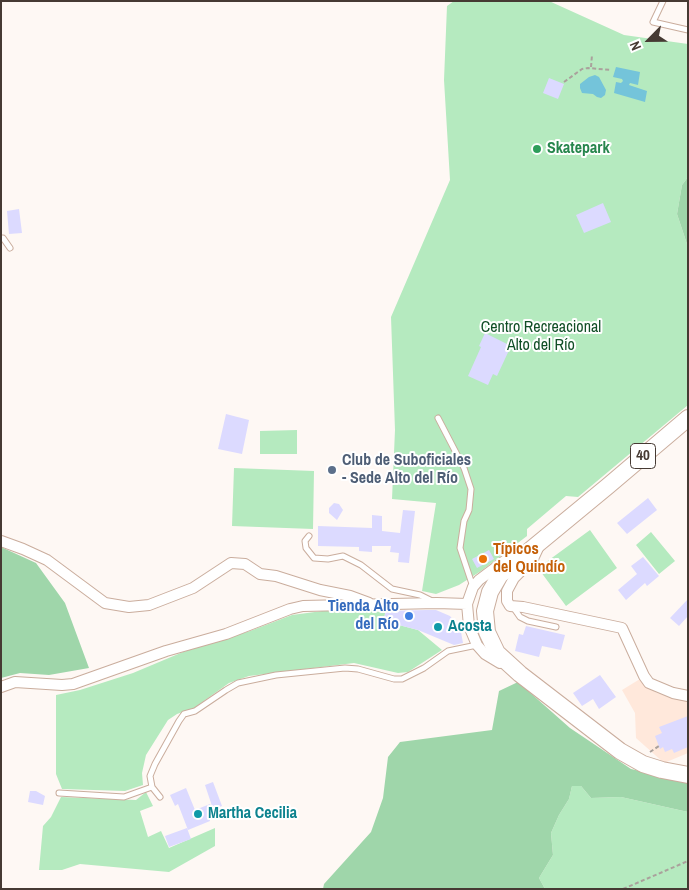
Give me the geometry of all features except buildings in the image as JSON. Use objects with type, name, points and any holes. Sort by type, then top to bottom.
[{"type":"main road","name":"40","points":[[688,418],[500,575],[487,601],[486,621],[497,653],[520,674],[620,751],[644,764],[688,775]]},
{"type":"street","points":[[520,674],[485,654],[477,645],[469,626],[467,604],[473,586],[488,572],[598,494]]},
{"type":"street","points":[[542,540],[533,559],[514,578],[507,591],[507,601],[510,606],[523,607],[622,628],[649,683],[674,697],[688,696]]},
{"type":"street","points":[[1,541],[47,560],[105,603],[129,607],[150,605],[193,588],[231,563],[245,564],[260,574],[276,576],[320,590],[350,596],[372,604]]},
{"type":"street","points":[[1,687],[15,682],[73,684],[166,651],[226,634],[290,609],[318,605],[467,604]]},
{"type":"lane","points":[[663,1],[653,22],[688,30]]},
{"type":"lane","points":[[1,238],[10,248]]},
{"type":"lane","points":[[438,418],[464,468],[471,490],[469,510],[464,521],[460,548],[473,586]]},
{"type":"lane","points":[[309,536],[306,541],[306,548],[314,558],[328,559],[343,556],[361,565],[392,589],[420,595],[437,603]]},
{"type":"lane","points":[[513,607],[520,617],[528,621],[556,627]]},
{"type":"lane","points":[[160,797],[152,787],[150,776],[154,764],[179,721],[184,714],[194,712],[238,683],[276,674],[345,668],[358,669],[394,679],[402,679],[424,668],[448,651],[477,645]]},
{"type":"lane","points":[[59,793],[124,797],[152,787]]},
{"type":"path","points":[[590,67],[592,55]]},
{"type":"path","points":[[564,82],[582,69],[590,67],[611,70]]},
{"type":"path","points":[[623,889],[688,861]]},
{"type":"shaded area","points":[[640,679],[657,693],[688,700],[688,753],[664,763],[636,738],[635,713],[622,690]]},
{"type":"green space","name":"Centro Recreacional Alto del Río","points":[[454,1],[549,1],[624,35],[688,44],[688,177],[682,185],[677,214],[688,247],[688,405],[578,497],[566,496],[527,529],[527,536],[481,571],[459,585],[436,594],[422,591],[436,503],[392,499],[395,430],[391,317],[450,180],[444,80],[447,6]]},
{"type":"green space","points":[[688,177],[688,247],[677,214],[682,185]]},
{"type":"green space","points":[[297,430],[297,454],[260,454],[260,431]]},
{"type":"green space","points":[[234,468],[314,471],[313,529],[232,526]]},
{"type":"green space","points":[[590,530],[617,568],[566,606],[538,568]]},
{"type":"green space","points":[[651,532],[675,561],[659,574],[636,545]]},
{"type":"green space","points":[[1,547],[36,563],[65,603],[89,668],[49,675],[20,673],[1,678]]},
{"type":"green space","points":[[330,610],[368,610],[385,613],[384,621],[418,630],[442,650],[408,672],[398,673],[354,663],[249,676],[229,683],[194,708],[177,714],[168,720],[146,755],[142,773],[143,785],[125,791],[62,789],[56,774],[56,695],[80,690],[133,673],[183,652],[250,631],[292,615]]},
{"type":"green space","points":[[518,682],[570,728],[631,769],[688,782],[688,812],[621,797],[591,798],[581,786],[572,786],[569,799],[551,833],[553,855],[539,878],[545,889],[323,889],[324,884],[371,832],[383,798],[388,757],[400,742],[492,730],[499,691]]},
{"type":"green space","points":[[572,786],[581,786],[591,798],[621,797],[688,812],[688,889],[545,889],[539,878],[553,855],[551,833],[569,799]]},
{"type":"green space","points":[[146,792],[153,806],[140,811],[148,837],[161,831],[169,848],[215,828],[215,846],[169,872],[80,864],[62,870],[39,870],[43,826],[51,817],[61,797],[136,800]]},
{"type":"water","points":[[616,67],[640,72],[638,85],[630,83],[629,85],[647,91],[645,102],[614,93],[616,82],[621,83],[623,81],[613,77]]},
{"type":"water","points":[[595,75],[599,77],[606,90],[605,95],[601,98],[593,94],[582,93],[580,88],[580,84]]},
{"type":"place","name":"Skatepark","points":[[537,149]]},
{"type":"place","name":"Club de Suboficiales - Sede Alto del Río","points":[[332,470]]},
{"type":"place","name":"Típicos del Quindío","points":[[483,559]]},
{"type":"place","name":"Tienda Alto del Río","points":[[409,616]]},
{"type":"place","name":"Acosta","points":[[438,627]]},
{"type":"place","name":"Martha Cecilia","points":[[198,814]]}]
